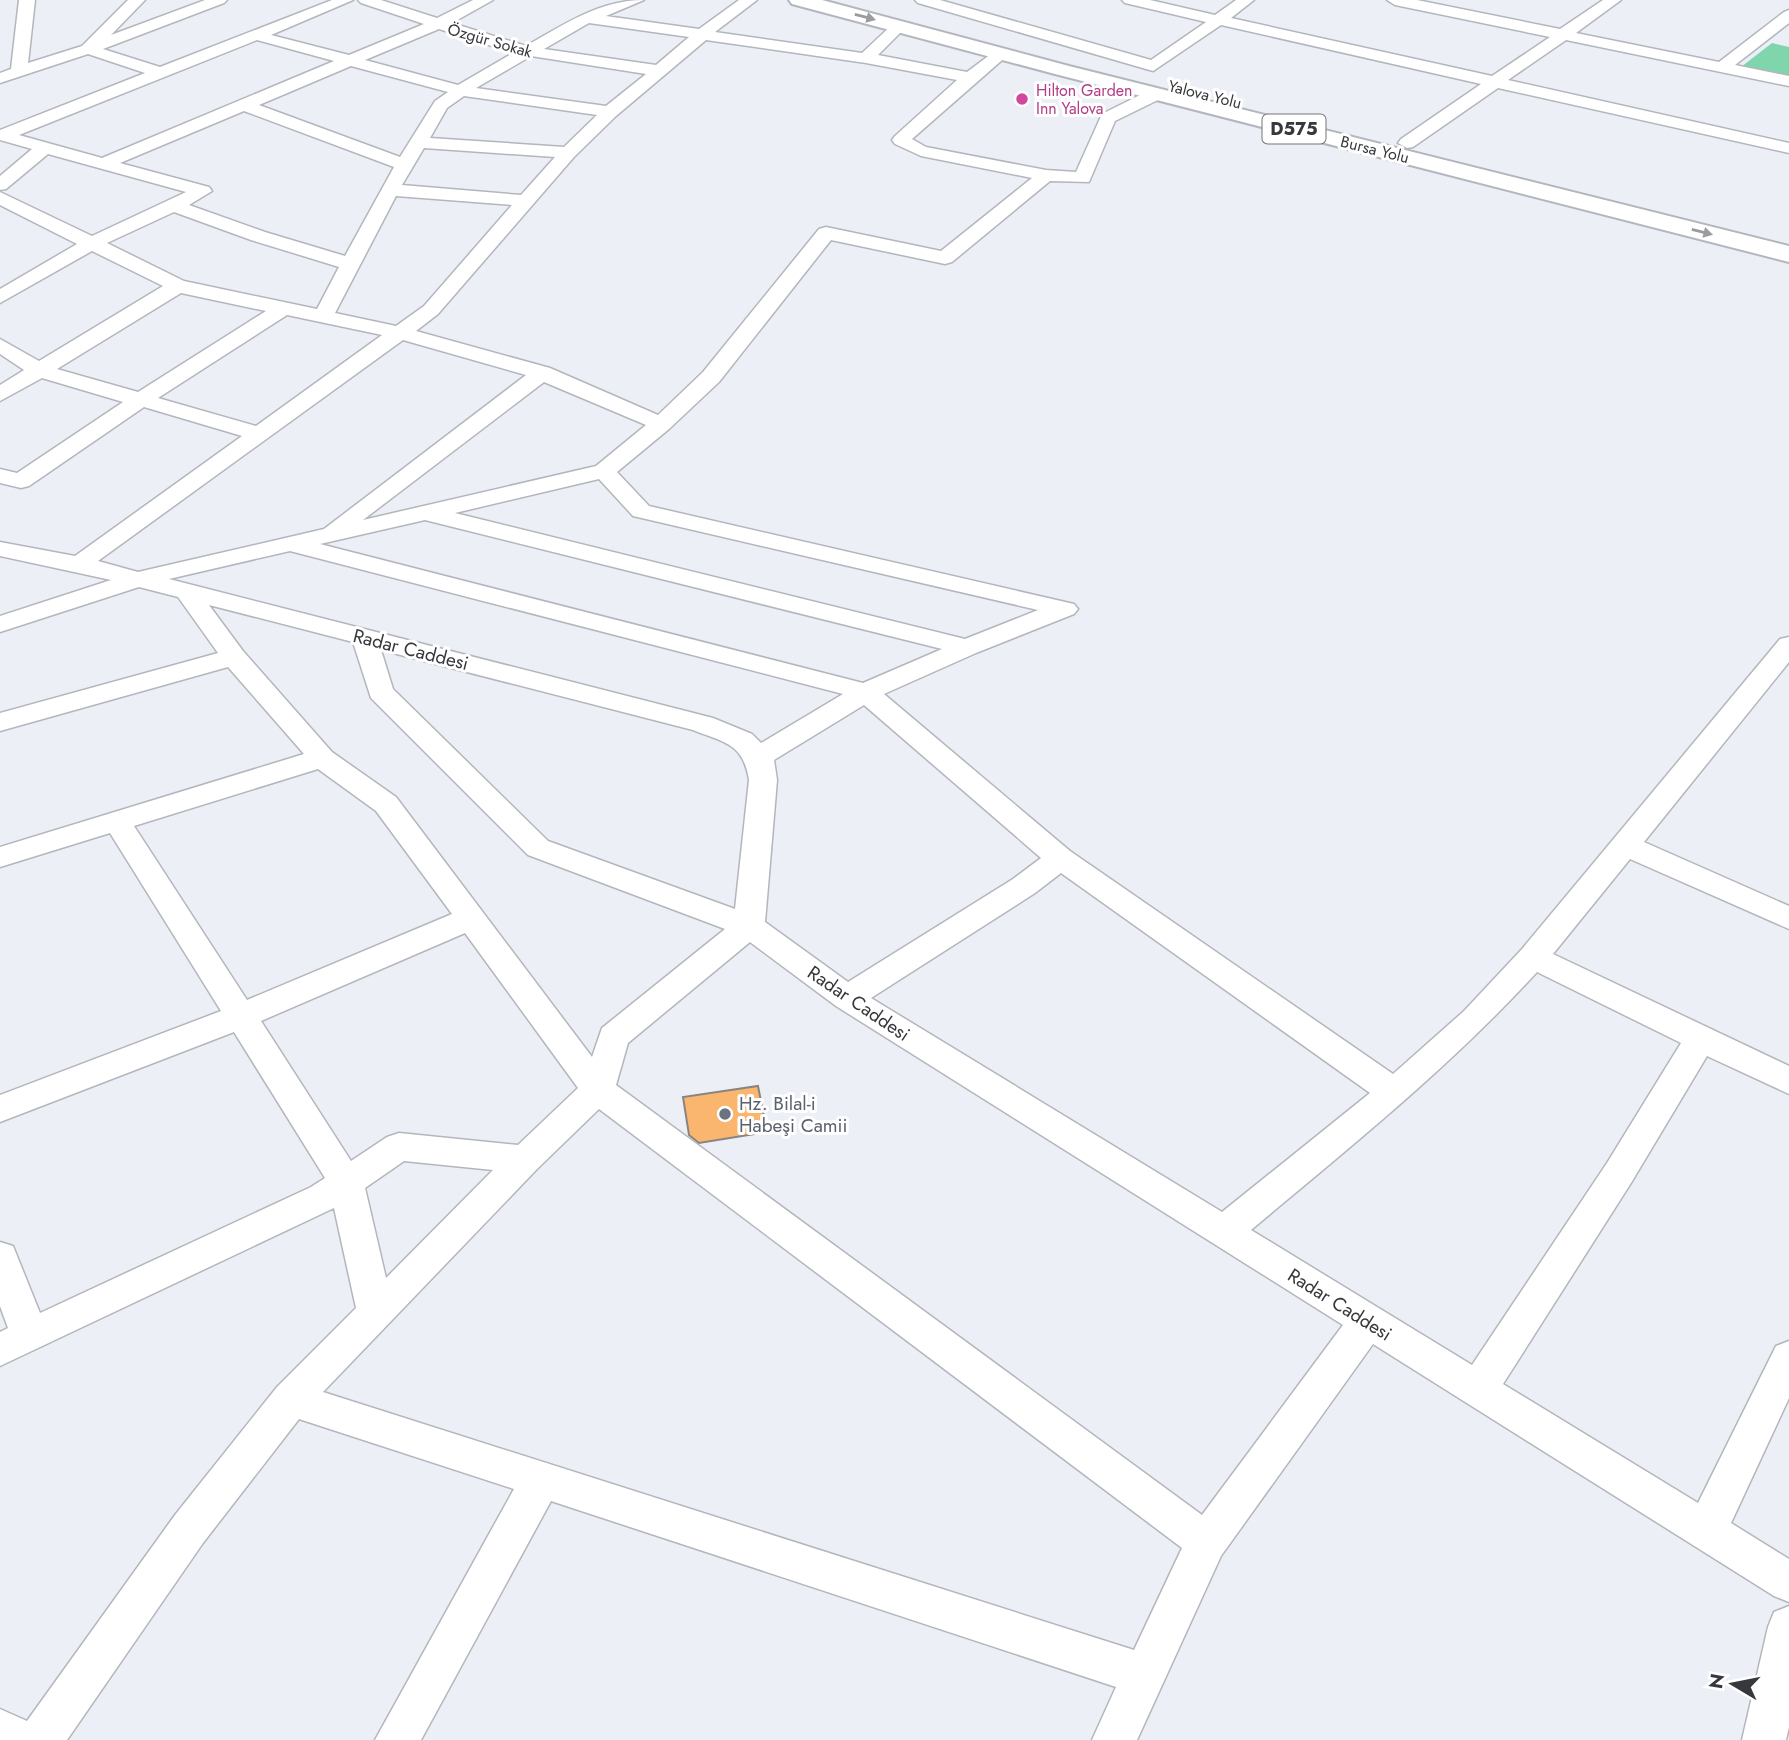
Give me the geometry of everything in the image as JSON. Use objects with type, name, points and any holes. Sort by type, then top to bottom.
[{"type":"highway","name":"Bursa Yolu","points":[[799,0],[1156,94],[1789,254]]},
{"type":"highway","name":"Yalova Yolu","points":[[869,0],[1158,82],[1789,236]]},
{"type":"street","points":[[19,72],[27,0]]},
{"type":"street","points":[[88,49],[136,0]]},
{"type":"street","points":[[0,78],[88,49],[219,0]]},
{"type":"street","points":[[1,135],[345,0]]},
{"type":"street","name":"Özgür Sokak","points":[[366,0],[530,52],[660,71]]},
{"type":"street","points":[[104,163],[438,24],[485,0]]},
{"type":"street","points":[[580,0],[607,9]]},
{"type":"street","points":[[323,316],[404,165],[441,105],[586,18],[636,0]]},
{"type":"street","points":[[79,564],[431,310],[568,153],[610,112],[748,0]]},
{"type":"street","points":[[923,0],[1153,66],[1246,0]]},
{"type":"street","points":[[962,10],[980,0]]},
{"type":"street","points":[[1130,0],[1789,148]]},
{"type":"street","points":[[1395,0],[1789,81]]},
{"type":"street","points":[[1407,144],[1613,0]]},
{"type":"street","points":[[1723,67],[1789,15]]},
{"type":"street","points":[[586,18],[866,58],[970,77]]},
{"type":"street","points":[[866,58],[899,26]]},
{"type":"street","points":[[256,35],[461,91],[610,112]]},
{"type":"street","points":[[1761,37],[1780,41]]},
{"type":"street","points":[[88,49],[160,73]]},
{"type":"street","points":[[1001,54],[970,77],[901,140],[921,151],[1045,175],[1083,178],[1108,118],[1156,94]]},
{"type":"street","points":[[244,105],[404,165]]},
{"type":"street","points":[[0,297],[92,243],[203,191],[1,135]]},
{"type":"street","points":[[417,142],[568,153]]},
{"type":"street","points":[[0,186],[46,146]]},
{"type":"street","points":[[0,624],[139,579],[604,471],[662,424],[711,377],[825,233],[945,258],[1045,175]]},
{"type":"street","points":[[391,190],[525,201]]},
{"type":"street","points":[[0,198],[178,286],[401,333],[542,373],[662,424]]},
{"type":"street","points":[[173,205],[258,236],[350,264]]},
{"type":"street","points":[[0,394],[178,286]]},
{"type":"street","points":[[0,476],[21,481],[140,400],[284,308]]},
{"type":"street","points":[[0,345],[38,370],[259,434]]},
{"type":"street","points":[[327,535],[542,373]]},
{"type":"street","points":[[40,1740],[189,1529],[291,1399],[525,1159],[598,1090],[614,1037],[749,926],[763,780],[759,757],[866,692],[967,647],[1065,609],[641,511],[604,471]]},
{"type":"street","points":[[425,513],[967,647]]},
{"type":"street","points":[[291,544],[866,692],[1060,858],[1394,1092]]},
{"type":"street","name":"Radar Caddesi","points":[[0,549],[79,564],[703,724],[742,740],[759,757]]},
{"type":"street","points":[[186,591],[234,657],[322,758],[386,804],[598,1090],[1206,1542]]},
{"type":"street","name":"Radar Caddesi","points":[[365,637],[380,692],[538,848],[749,926],[847,998],[1789,1582]]},
{"type":"street","points":[[1224,1231],[1394,1092],[1475,1019],[1533,957],[1789,645]]},
{"type":"street","points":[[0,722],[234,657]]},
{"type":"street","points":[[0,857],[118,823],[322,758]]},
{"type":"street","points":[[118,823],[346,1182],[375,1312]]},
{"type":"street","points":[[1625,845],[1789,918]]},
{"type":"street","points":[[847,998],[1024,886],[1060,858]]},
{"type":"street","points":[[0,1109],[241,1016],[472,918]]},
{"type":"street","points":[[1533,957],[1789,1082]]},
{"type":"street","points":[[1478,1389],[1619,1173],[1701,1038]]},
{"type":"street","points":[[0,1257],[15,1343],[323,1197],[399,1147],[525,1159]]},
{"type":"street","points":[[1114,1740],[1206,1542],[1368,1321]]},
{"type":"street","points":[[1706,1531],[1789,1359]]},
{"type":"street","points":[[291,1399],[1144,1675]]},
{"type":"street","points":[[397,1740],[541,1480]]},
{"type":"street","points":[[1764,1740],[1789,1628]]},
{"type":"street","points":[[0,1731],[17,1740]]},
{"type":"green space","points":[[1772,43],[1789,47],[1789,76],[1741,67]]},
{"type":"building","name":"Hz. Bilal-i Habeşi Camii","points":[[758,1086],[767,1132],[699,1143],[689,1135],[683,1097]]},
{"type":"place","name":"Hilton Garden Inn Yalova","points":[[1022,99]]},
{"type":"place","name":"Hz. Bilal-i Habeşi Camii","points":[[725,1114]]}]
